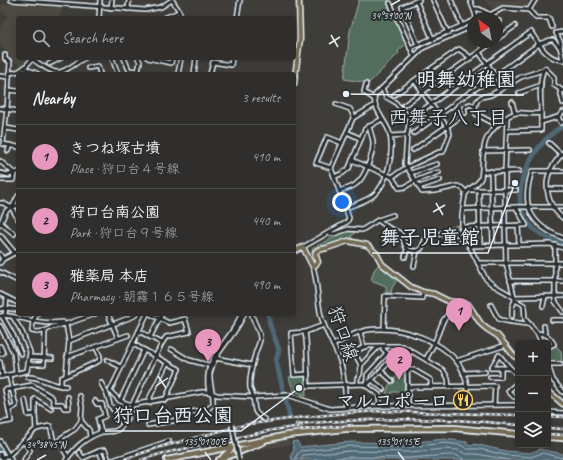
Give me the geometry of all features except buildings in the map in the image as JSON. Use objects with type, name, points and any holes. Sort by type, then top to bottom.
[{"type":"highway","points":[[167,460],[269,438],[306,432],[352,429],[454,428],[515,434]]},
{"type":"highway","points":[[551,437],[563,438]]},
{"type":"highway","points":[[222,458],[269,438]]},
{"type":"highway","points":[[222,458],[234,446]]},
{"type":"highway","points":[[221,448],[225,452],[222,458]]},
{"type":"main road","points":[[296,51],[298,0]]},
{"type":"main road","points":[[296,72],[300,39],[298,0]]},
{"type":"main road","points":[[294,72],[295,60]]},
{"type":"main road","points":[[296,251],[303,247],[313,268],[318,262],[316,254],[317,250],[345,241],[367,245],[376,253],[382,264],[411,287],[423,292],[434,294],[448,301],[468,304],[481,324],[498,336],[515,356]]},
{"type":"main road","points":[[551,394],[563,404]]},
{"type":"street","points":[[12,0],[145,10],[156,9],[172,0],[181,16]]},
{"type":"street","points":[[99,16],[100,0]]},
{"type":"street","points":[[111,8],[112,0]]},
{"type":"street","points":[[128,9],[129,0]]},
{"type":"street","points":[[237,16],[240,0]]},
{"type":"street","points":[[433,0],[450,36]]},
{"type":"street","points":[[451,0],[462,26]]},
{"type":"street","points":[[470,0],[475,12]]},
{"type":"street","points":[[529,10],[535,0]]},
{"type":"street","points":[[418,45],[402,7],[418,1],[434,43]]},
{"type":"street","points":[[390,3],[414,56]]},
{"type":"street","points":[[474,9],[478,9],[490,15],[503,8],[529,10],[536,18],[549,18],[552,27]]},
{"type":"street","points":[[169,16],[179,12]]},
{"type":"street","points":[[410,48],[467,24]]},
{"type":"street","points":[[503,35],[515,26]]},
{"type":"street","points":[[373,98],[374,94],[423,48],[467,29]]},
{"type":"street","points":[[414,133],[455,102],[495,76],[539,44],[553,40],[560,47],[563,60],[550,57],[539,44],[531,32],[410,118],[405,161],[422,192],[435,191],[456,186],[468,191],[516,190]]},
{"type":"street","points":[[560,47],[562,43],[556,33],[563,32]]},
{"type":"street","points":[[394,95],[459,49],[471,58]]},
{"type":"street","points":[[404,105],[483,49]]},
{"type":"street","points":[[479,52],[503,87]]},
{"type":"street","points":[[5,55],[5,59],[10,62],[8,109],[3,144],[16,146]]},
{"type":"street","points":[[17,72],[24,68],[31,60]]},
{"type":"street","points":[[36,60],[55,72]]},
{"type":"street","points":[[49,64],[57,60]]},
{"type":"street","points":[[63,72],[82,60]]},
{"type":"street","points":[[113,60],[117,72]]},
{"type":"street","points":[[125,60],[129,70],[138,71],[139,60]]},
{"type":"street","points":[[157,60],[171,63],[172,60]]},
{"type":"street","points":[[178,72],[181,60]]},
{"type":"street","points":[[194,72],[196,60]]},
{"type":"street","points":[[210,72],[213,62],[231,65],[232,60]]},
{"type":"street","points":[[88,68],[98,66],[100,72]]},
{"type":"street","points":[[24,68],[33,72]]},
{"type":"street","points":[[497,126],[476,114],[475,107],[481,96],[491,95],[521,77],[544,70],[545,68],[554,77],[554,85],[561,91],[563,103]]},
{"type":"street","points":[[507,131],[541,130],[541,85],[544,70]]},
{"type":"street","points":[[0,76],[16,72]]},
{"type":"street","points":[[392,177],[407,167],[439,152],[443,152],[450,134],[447,127],[415,81]]},
{"type":"street","points":[[345,208],[372,197],[379,189],[390,161],[390,136],[373,98],[364,92],[366,84]]},
{"type":"street","points":[[519,93],[541,85]]},
{"type":"street","points":[[382,88],[386,97],[395,102],[410,118]]},
{"type":"street","points":[[8,90],[16,91]]},
{"type":"street","points":[[512,102],[515,113]]},
{"type":"street","points":[[336,104],[350,109],[354,116]]},
{"type":"street","points":[[465,113],[464,107],[470,104],[475,107]]},
{"type":"street","points":[[303,247],[347,222],[349,218],[331,168],[354,116],[375,105]]},
{"type":"street","points":[[0,108],[16,111]]},
{"type":"street","points":[[541,122],[558,117],[563,112]]},
{"type":"street","points":[[540,340],[537,333],[525,319],[524,306],[486,279],[464,238],[461,227],[463,209],[468,191],[480,180],[483,172],[483,151],[485,142],[501,121],[515,113],[541,113]]},
{"type":"street","points":[[558,117],[561,123],[563,122]]},
{"type":"street","points":[[413,150],[460,118]]},
{"type":"street","points":[[508,118],[505,171],[505,226],[506,263],[514,298],[512,316]]},
{"type":"street","points":[[334,177],[343,173],[348,168],[365,128],[382,119]]},
{"type":"street","points":[[339,191],[356,184],[362,178],[373,150],[373,142],[368,126]]},
{"type":"street","points":[[6,128],[16,130]]},
{"type":"street","points":[[347,132],[361,139]]},
{"type":"street","points":[[390,136],[407,135]]},
{"type":"street","points":[[331,168],[316,163],[327,137],[342,143]]},
{"type":"street","points":[[548,143],[562,154],[554,163],[550,171],[548,189],[552,207],[563,218]]},
{"type":"street","points":[[8,151],[10,145]]},
{"type":"street","points":[[483,151],[530,150]]},
{"type":"street","points":[[352,160],[392,177],[399,188],[405,187],[415,181],[439,172]]},
{"type":"street","points":[[0,161],[14,173]]},
{"type":"street","points":[[411,173],[437,164]]},
{"type":"street","points":[[491,171],[493,245]]},
{"type":"street","points":[[483,172],[519,171]]},
{"type":"street","points":[[563,171],[532,171],[528,183],[528,207],[536,222],[550,233],[563,238]]},
{"type":"street","points":[[0,173],[8,175],[14,173]]},
{"type":"street","points":[[13,180],[14,173]]},
{"type":"street","points":[[0,180],[16,179]]},
{"type":"street","points":[[419,187],[440,180]]},
{"type":"street","points":[[548,189],[563,189]]},
{"type":"street","points":[[478,190],[480,245]]},
{"type":"street","points":[[12,208],[16,200]]},
{"type":"street","points":[[0,203],[12,208],[16,215]]},
{"type":"street","points":[[14,234],[0,223],[6,210],[16,206]]},
{"type":"street","points":[[461,227],[526,225],[516,207]]},
{"type":"street","points":[[463,209],[563,207]]},
{"type":"street","points":[[328,233],[334,234],[348,229],[362,230],[378,220],[393,215]]},
{"type":"street","points":[[378,220],[400,234],[407,249],[405,257]]},
{"type":"street","points":[[518,225],[519,244]]},
{"type":"street","points":[[414,266],[417,251],[421,249],[426,238],[444,234],[452,239],[464,238]]},
{"type":"street","points":[[0,236],[16,252],[3,259],[0,263]]},
{"type":"street","points":[[469,246],[550,244],[563,248]]},
{"type":"street","points":[[555,245],[555,301],[563,312]]},
{"type":"street","points":[[407,249],[417,251]]},
{"type":"street","points":[[0,254],[3,259]]},
{"type":"street","points":[[478,263],[563,263]]},
{"type":"street","name":"狩口線","points":[[313,268],[316,277],[318,302],[324,325],[340,362],[346,407]]},
{"type":"street","points":[[0,272],[16,280]]},
{"type":"street","points":[[510,281],[563,281]]},
{"type":"street","points":[[384,329],[385,296],[422,298],[423,292]]},
{"type":"street","points":[[0,294],[16,302]]},
{"type":"street","points":[[543,306],[546,296]]},
{"type":"street","points":[[514,298],[563,296]]},
{"type":"street","points":[[2,316],[6,308],[7,298]]},
{"type":"street","points":[[426,359],[434,344],[443,320],[458,302]]},
{"type":"street","points":[[490,305],[499,319],[504,321],[513,321],[519,324],[530,324]]},
{"type":"street","points":[[0,309],[6,308],[16,310]]},
{"type":"street","points":[[2,316],[33,321],[65,323]]},
{"type":"street","points":[[2,316],[14,335],[21,354]]},
{"type":"street","points":[[35,316],[32,331],[37,332],[88,316]]},
{"type":"street","points":[[109,316],[118,338]]},
{"type":"street","points":[[69,340],[134,316]]},
{"type":"street","points":[[148,316],[110,391],[120,400],[132,405],[201,392],[253,396],[288,395],[330,409],[408,405],[515,405]]},
{"type":"street","points":[[67,459],[74,448],[90,438],[101,432],[115,431],[123,424],[129,415],[132,405],[166,337],[189,332],[185,319],[169,323],[154,316]]},
{"type":"street","points":[[186,413],[211,407],[214,400],[210,393],[211,366],[214,358],[236,329],[241,316]]},
{"type":"street","points":[[253,316],[260,340],[252,365],[252,375],[249,381],[250,390],[253,396],[254,410],[256,414],[265,420]]},
{"type":"street","points":[[13,317],[22,332],[30,352],[28,364],[28,385]]},
{"type":"street","points":[[150,337],[160,318]]},
{"type":"street","points":[[552,320],[563,320]]},
{"type":"street","points":[[65,323],[69,340],[66,375]]},
{"type":"street","points":[[308,374],[294,375],[291,332],[306,332],[324,325]]},
{"type":"street","points":[[0,326],[14,353],[16,373]]},
{"type":"street","points":[[544,326],[545,334]]},
{"type":"street","points":[[333,345],[360,332],[384,329],[408,332],[444,350],[456,362],[463,372],[467,386],[468,404]]},
{"type":"street","points":[[28,364],[44,364],[44,331]]},
{"type":"street","points":[[139,331],[162,343]]},
{"type":"street","points":[[306,332],[308,345],[306,353],[308,386],[357,383],[364,384],[380,395],[380,406]]},
{"type":"street","points":[[360,332],[364,347]]},
{"type":"street","points":[[537,333],[545,334],[550,337],[554,344],[551,346]]},
{"type":"street","points":[[67,358],[128,335]]},
{"type":"street","points":[[133,344],[179,369],[165,400]]},
{"type":"street","points":[[456,362],[506,345]]},
{"type":"street","points":[[0,346],[3,353],[0,354]]},
{"type":"street","points":[[361,365],[379,346]]},
{"type":"street","points":[[367,386],[390,361],[391,356],[383,349],[384,346]]},
{"type":"street","points":[[357,383],[361,365],[354,352],[364,347],[403,346],[443,370],[448,378],[449,387]]},
{"type":"street","points":[[60,386],[61,378],[99,361],[100,356],[96,347]]},
{"type":"street","points":[[171,349],[189,360],[211,366]]},
{"type":"street","points":[[120,400],[144,350]]},
{"type":"street","points":[[495,350],[515,372]]},
{"type":"street","points":[[408,405],[407,358],[411,351]]},
{"type":"street","points":[[367,386],[367,375],[387,353]]},
{"type":"street","points":[[500,355],[491,368],[510,368]]},
{"type":"street","points":[[30,357],[52,358]]},
{"type":"street","points":[[214,358],[252,365]]},
{"type":"street","points":[[107,360],[121,367]]},
{"type":"street","points":[[390,361],[399,370]]},
{"type":"street","points":[[0,362],[1,376],[28,371]]},
{"type":"street","points":[[149,403],[149,399],[168,363]]},
{"type":"street","points":[[551,365],[561,364]]},
{"type":"street","points":[[490,377],[502,377],[501,368]]},
{"type":"street","points":[[381,370],[392,381]]},
{"type":"street","points":[[407,370],[414,370],[431,380],[431,387]]},
{"type":"street","points":[[463,372],[484,372]]},
{"type":"street","points":[[551,374],[553,380],[563,392]]},
{"type":"street","points":[[9,375],[16,406],[9,410]]},
{"type":"street","points":[[28,377],[34,376],[60,386],[66,386]]},
{"type":"street","points":[[372,380],[383,389]]},
{"type":"street","points":[[101,383],[107,394],[110,405],[123,424]]},
{"type":"street","points":[[0,423],[11,421],[5,390],[32,385],[52,397],[54,404],[62,404],[64,408],[69,408],[68,397]]},
{"type":"street","points":[[514,397],[508,391],[515,385]]},
{"type":"street","points":[[407,387],[495,386],[494,405]]},
{"type":"street","points":[[59,442],[60,438],[75,429],[81,421],[82,407],[80,396]]},
{"type":"street","points":[[36,429],[35,398],[51,409]]},
{"type":"street","points":[[25,400],[26,415],[35,414]]},
{"type":"street","points":[[95,401],[97,404],[102,404],[105,416],[98,419],[101,432]]},
{"type":"street","points":[[551,412],[563,413]]},
{"type":"street","points":[[148,425],[178,420]]},
{"type":"street","points":[[81,421],[89,430],[90,438]]},
{"type":"street","points":[[232,425],[239,460]]},
{"type":"street","points":[[4,457],[24,442],[36,429],[50,426],[54,442],[59,442]]},
{"type":"street","points":[[0,441],[4,457]]},
{"type":"street","points":[[113,460],[169,441]]},
{"type":"street","points":[[24,442],[30,450],[24,460]]},
{"type":"street","points":[[59,442],[67,459]]},
{"type":"street","points":[[79,452],[83,458],[105,450],[110,460]]},
{"type":"street","points":[[99,451],[103,460]]},
{"type":"street","points":[[4,457],[11,460]]},
{"type":"shaded area","points":[[484,0],[526,0],[530,6],[525,9],[503,4],[495,10]]},
{"type":"shaded area","points":[[9,4],[63,8],[60,16],[16,16],[16,60],[28,60],[23,67],[11,60],[11,57],[7,51],[0,46],[0,27],[8,15],[0,10],[0,5]]},
{"type":"shaded area","points":[[289,439],[290,445],[262,449],[261,446],[272,442]]},
{"type":"shaded area","points":[[219,452],[221,457],[212,460],[181,460]]},
{"type":"green space","points":[[359,0],[388,0],[406,44],[369,83],[344,79],[350,31]]},
{"type":"green space","points":[[458,225],[460,237],[451,237],[442,230]]},
{"type":"green space","points":[[347,231],[355,231],[351,236],[352,240],[343,240],[316,248],[313,252],[312,251],[313,248]]},
{"type":"green space","points":[[380,263],[398,278],[392,288],[391,293],[386,293],[386,286],[371,280],[374,270]]},
{"type":"green space","points":[[555,345],[561,351],[562,363],[551,363],[551,347]]},
{"type":"green space","points":[[401,367],[405,368],[405,392],[392,392],[391,394],[386,394],[389,385],[397,376],[395,373]]},
{"type":"green space","points":[[304,375],[306,396],[293,390],[289,377]]},
{"type":"water","points":[[444,439],[467,442],[467,445],[472,446],[474,444],[506,451],[531,453],[538,451],[539,449],[563,454],[563,460],[292,460],[291,455],[294,450],[292,442],[297,441],[300,447],[350,442],[409,443]]},
{"type":"waterway","points":[[563,126],[544,141],[529,164],[524,176],[520,201],[523,213],[534,229],[539,233],[563,244]]},
{"type":"waterway","points":[[268,316],[279,350],[276,361],[290,418]]},
{"type":"waterway","points":[[0,447],[8,460]]},
{"type":"railway","points":[[122,460],[157,448],[249,424],[305,417],[380,411],[515,415]]},
{"type":"railway","points":[[551,416],[563,417]]},
{"type":"railway","points":[[296,424],[352,420],[407,419],[490,422],[515,425]]},
{"type":"railway","points":[[297,430],[352,425]]},
{"type":"railway","points":[[141,460],[160,454],[273,430],[302,426]]},
{"type":"railway","points":[[551,428],[563,429]]},
{"type":"railway","points":[[551,434],[563,435]]},
{"type":"place","name":"明舞幼稚園","points":[[346,94]]},
{"type":"place","name":"舞子児童館","points":[[515,183]]},
{"type":"place","name":"きつね塚古墳","points":[[459,331]]},
{"type":"place","name":"雅薬局 本店","points":[[208,362]]},
{"type":"place","name":"狩口台南公園","points":[[399,380]]},
{"type":"place","name":"狩口台西公園","points":[[299,388]]},
{"type":"place","name":"マルコポーロ","points":[[463,400]]},
{"type":"district","name":"西舞子八丁目","points":[[448,117]]}]
